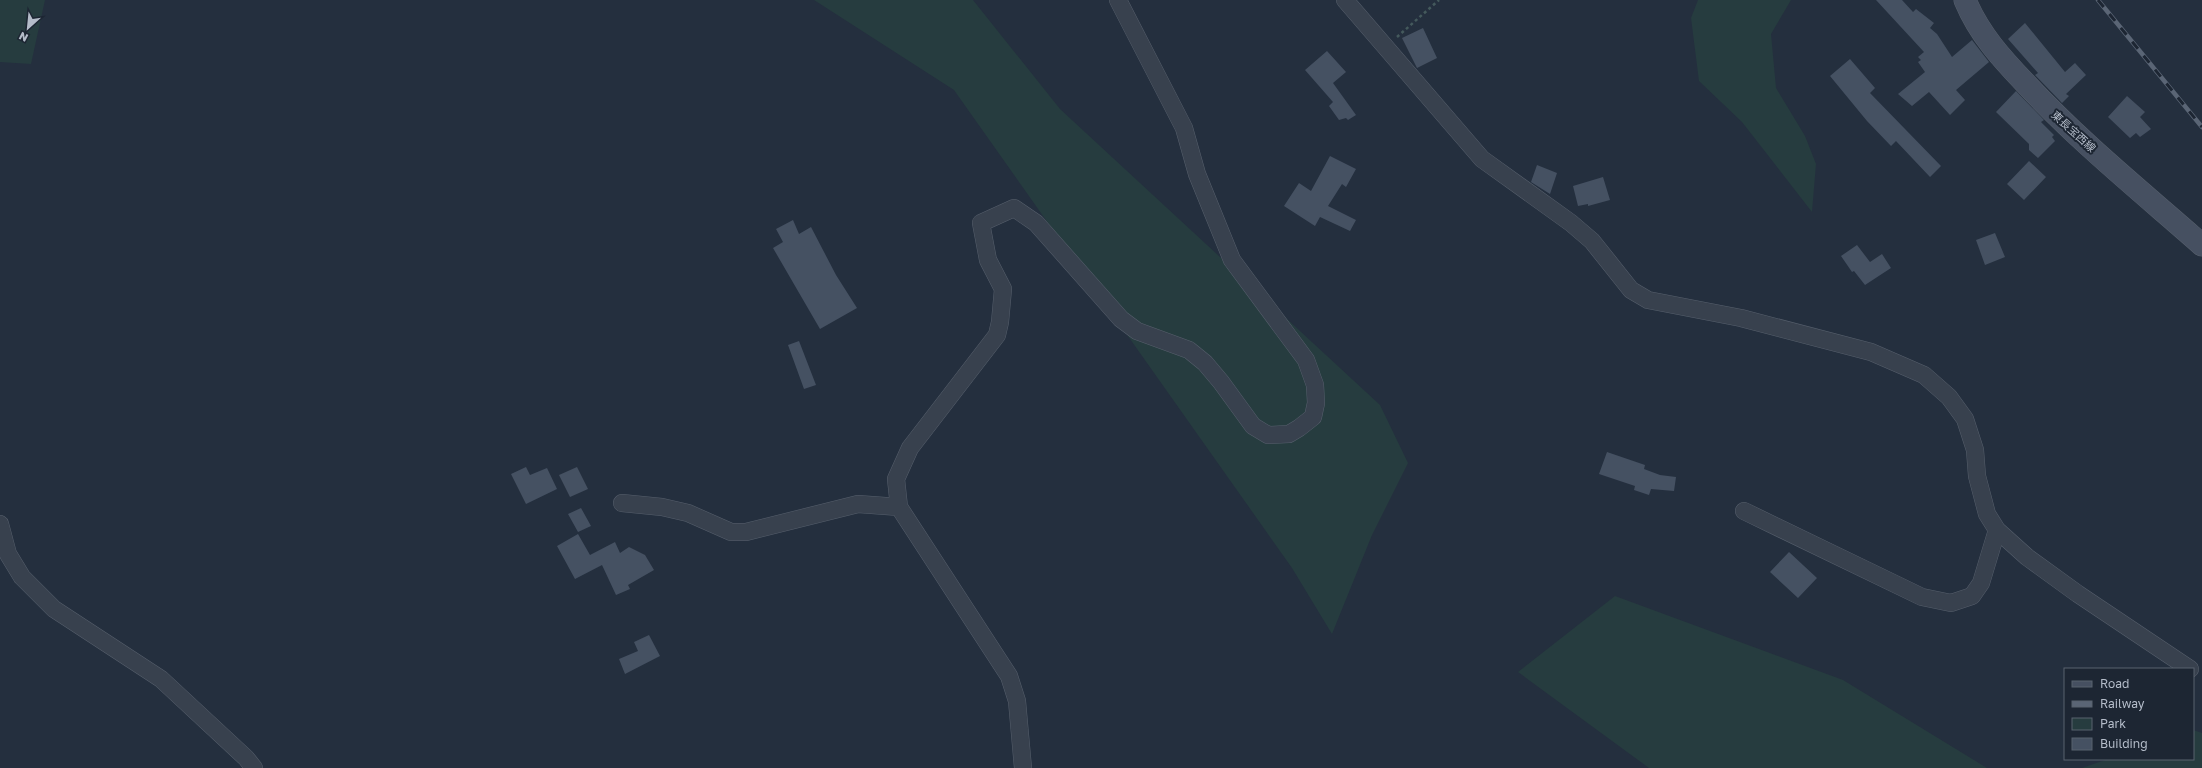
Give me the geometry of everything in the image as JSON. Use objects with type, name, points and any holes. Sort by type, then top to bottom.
[{"type":"main road","name":"東長宝西線","points":[[1965,0],[1971,14],[1991,46],[2053,113],[2202,245]]},
{"type":"street","points":[[1023,768],[1017,701],[1009,676],[899,507],[896,479],[910,448],[997,335],[1000,322],[1003,289],[988,260],[981,223],[1014,208],[1036,223],[1121,319],[1138,331],[1189,350],[1205,364],[1253,426],[1268,435],[1289,434],[1299,428],[1313,417],[1316,403],[1315,385],[1306,360],[1232,260],[1196,174],[1184,128],[1118,0]]},
{"type":"street","points":[[1345,0],[1482,159],[1576,227],[1592,241],[1631,290],[1648,300],[1741,318],[1871,352],[1924,375],[1949,397],[1965,419],[1975,450],[1977,476],[1987,514],[1998,530],[2027,557],[2078,594],[2189,668]]},
{"type":"street","points":[[622,503],[662,507],[688,513],[731,532],[746,532],[858,504],[899,507]]},
{"type":"street","points":[[1744,511],[1922,597],[1951,603],[1972,596],[1981,583],[1998,530]]},
{"type":"street","points":[[0,524],[8,554],[22,577],[54,609],[161,679],[246,758],[254,768]]},
{"type":"path","points":[[1385,47],[1439,0]]},
{"type":"green space","points":[[0,0],[45,0],[31,64],[0,62]]},
{"type":"green space","points":[[814,0],[973,0],[1060,109],[1380,405],[1408,463],[1372,535],[1332,634],[1292,568],[954,90]]},
{"type":"green space","points":[[1698,0],[1791,0],[1771,34],[1776,88],[1805,136],[1816,164],[1812,212],[1742,122],[1699,81],[1691,18]]},
{"type":"green space","points":[[1615,596],[1843,680],[1987,768],[1649,768],[1518,672]]},
{"type":"green space","points":[[2194,730],[2202,733],[2202,768],[2082,768],[2105,760],[2194,760]]},
{"type":"building","points":[[1876,0],[1902,0],[1913,12],[1916,9],[1934,23],[1930,28],[1937,34],[1952,57],[1972,40],[1989,62],[1956,90],[1965,100],[1950,115],[1929,92],[1912,106],[1898,94],[1925,72],[1918,62],[1921,60],[1918,57],[1924,52]]},
{"type":"building","points":[[2025,23],[2065,72],[2075,63],[2086,75],[2066,94],[2069,96],[2062,103],[2035,75],[2038,73],[2008,39]]},
{"type":"building","points":[[1423,28],[1437,58],[1417,68],[1402,38]]},
{"type":"building","points":[[1327,51],[1346,72],[1333,83],[1356,115],[1348,120],[1346,118],[1339,120],[1329,106],[1333,102],[1305,70]]},
{"type":"building","points":[[1850,59],[1875,88],[1870,93],[1941,166],[1930,177],[1896,141],[1891,146],[1867,121],[1830,76]]},
{"type":"building","points":[[2016,91],[2044,120],[2041,122],[2054,135],[2052,137],[2055,141],[2038,158],[2029,150],[2029,144],[1996,112]]},
{"type":"building","points":[[2127,96],[2145,112],[2140,117],[2151,129],[2140,137],[2136,133],[2130,138],[2108,117]]},
{"type":"building","points":[[1330,156],[1356,169],[1346,187],[1342,184],[1328,206],[1356,220],[1350,231],[1320,217],[1315,226],[1284,206],[1299,183],[1311,191]]},
{"type":"building","points":[[2029,161],[2046,177],[2024,200],[2007,184]]},
{"type":"building","points":[[1537,165],[1557,173],[1550,194],[1531,182]]},
{"type":"building","points":[[1603,177],[1610,200],[1588,206],[1588,204],[1578,206],[1573,186]]},
{"type":"building","points":[[793,220],[799,234],[811,227],[836,275],[857,308],[820,329],[773,248],[783,242],[776,229]]},
{"type":"building","points":[[1995,233],[2005,257],[1985,265],[1976,240]]},
{"type":"building","points":[[1857,245],[1870,262],[1882,254],[1891,268],[1865,285],[1854,271],[1852,272],[1841,256]]},
{"type":"building","points":[[799,341],[816,385],[804,389],[788,345]]},
{"type":"building","points":[[1607,452],[1645,465],[1644,469],[1660,475],[1676,477],[1674,491],[1651,489],[1649,495],[1634,490],[1635,486],[1599,474]]},
{"type":"building","points":[[526,467],[530,475],[547,468],[557,489],[526,504],[511,474]]},
{"type":"building","points":[[577,467],[588,489],[570,497],[559,475]]},
{"type":"building","points":[[581,508],[591,526],[578,532],[568,514]]},
{"type":"building","points":[[578,534],[590,555],[615,542],[620,553],[629,547],[645,555],[654,570],[628,585],[630,589],[616,595],[602,565],[575,579],[557,546]]},
{"type":"building","points":[[1789,552],[1817,578],[1798,598],[1770,572]]},
{"type":"building","points":[[649,635],[660,656],[625,674],[619,659],[638,651],[634,642]]},
{"type":"railway","points":[[2098,0],[2202,127]]}]
